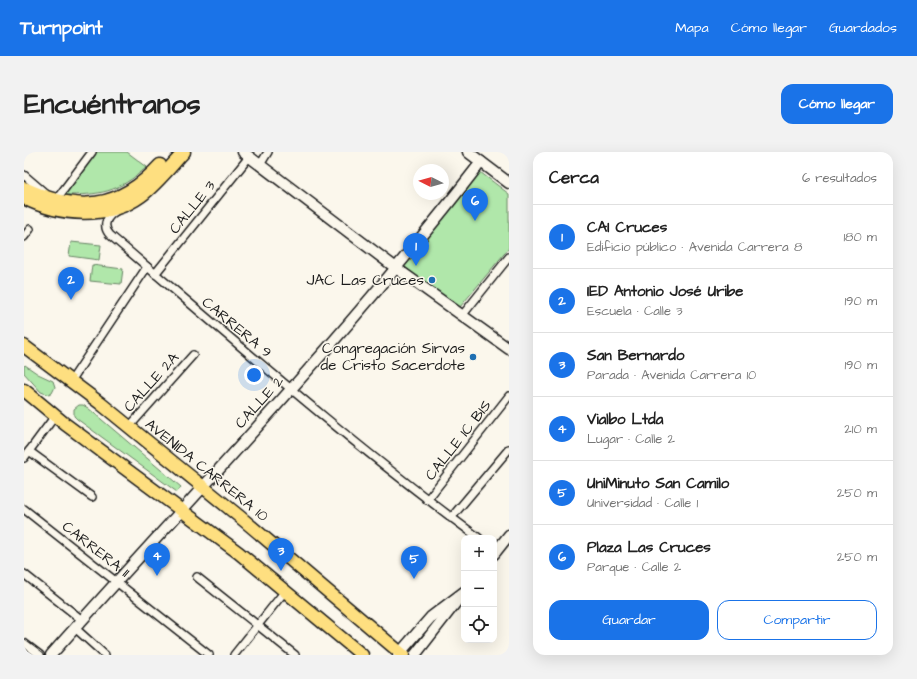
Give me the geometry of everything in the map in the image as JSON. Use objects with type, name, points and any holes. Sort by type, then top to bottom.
[{"type":"main road","points":[[24,188],[55,200],[83,204],[96,203],[121,196],[146,180],[172,152]]},
{"type":"main road","points":[[24,198],[45,207],[74,213],[97,212],[128,203],[139,197],[151,187],[184,152]]},
{"type":"main road","name":"AVENIDA CARRERA 10","points":[[24,346],[71,381],[240,517],[400,654]]},
{"type":"main road","points":[[24,390],[55,416],[182,510],[285,591],[362,655]]},
{"type":"street","points":[[260,165],[268,152]]},
{"type":"street","points":[[24,175],[55,200],[89,153]]},
{"type":"street","points":[[246,154],[396,268],[507,344]]},
{"type":"street","name":"CALLE 3","points":[[155,274],[246,154]]},
{"type":"street","points":[[476,156],[509,183]]},
{"type":"street","name":"CALLE 2","points":[[51,655],[291,389],[396,268],[476,156]]},
{"type":"street","name":"CARRERA 9","points":[[128,203],[108,217],[106,221],[106,229],[110,236],[291,389],[427,500],[475,535]]},
{"type":"street","points":[[24,237],[30,229]]},
{"type":"street","points":[[463,314],[509,257]]},
{"type":"street","points":[[71,381],[147,267]]},
{"type":"street","name":"CALLE 2A","points":[[129,427],[193,355]]},
{"type":"street","name":"CALLE 1C BIS","points":[[427,500],[509,396]]},
{"type":"street","points":[[24,458],[55,416]]},
{"type":"street","points":[[451,518],[509,449]]},
{"type":"street","points":[[29,451],[92,497]]},
{"type":"street","name":"CARRERA 11","points":[[24,509],[209,655]]},
{"type":"street","points":[[497,550],[509,535]]},
{"type":"street","points":[[24,574],[82,620]]},
{"type":"street","points":[[197,577],[295,655]]},
{"type":"street","points":[[234,655],[285,591]]},
{"type":"street","points":[[400,654],[431,617],[461,594]]},
{"type":"street","points":[[415,655],[461,596]]},
{"type":"street","points":[[75,628],[105,655]]},
{"type":"street","points":[[24,643],[40,655]]},
{"type":"green space","points":[[95,152],[127,152],[147,167],[127,182],[108,191],[88,194],[62,195]]},
{"type":"green space","points":[[480,172],[509,194],[509,248],[460,307],[404,267]]},
{"type":"green space","points":[[71,242],[101,245],[99,260],[69,256]]},
{"type":"green space","points":[[92,265],[123,269],[121,284],[90,281]]},
{"type":"green space","points":[[25,365],[38,374],[53,381],[55,387],[52,393],[49,395],[41,392],[24,373]]},
{"type":"green space","points":[[79,405],[83,405],[88,408],[181,487],[177,492],[77,419],[74,416],[74,409]]},
{"type":"place","name":"Plaza Las Cruces","points":[[475,221]]},
{"type":"place","name":"CAI Cruces","points":[[416,266]]},
{"type":"place","name":"JAC Las Cruces","points":[[432,280]]},
{"type":"place","name":"IED Antonio José Uribe","points":[[71,300]]},
{"type":"place","name":"Congregación Sirvas de Cristo Sacerdote","points":[[473,357]]},
{"type":"place","name":"San Bernardo","points":[[281,571]]},
{"type":"place","name":"Vialbo Ltda","points":[[157,576]]},
{"type":"place","name":"UniMinuto San Camilo","points":[[414,579]]}]
